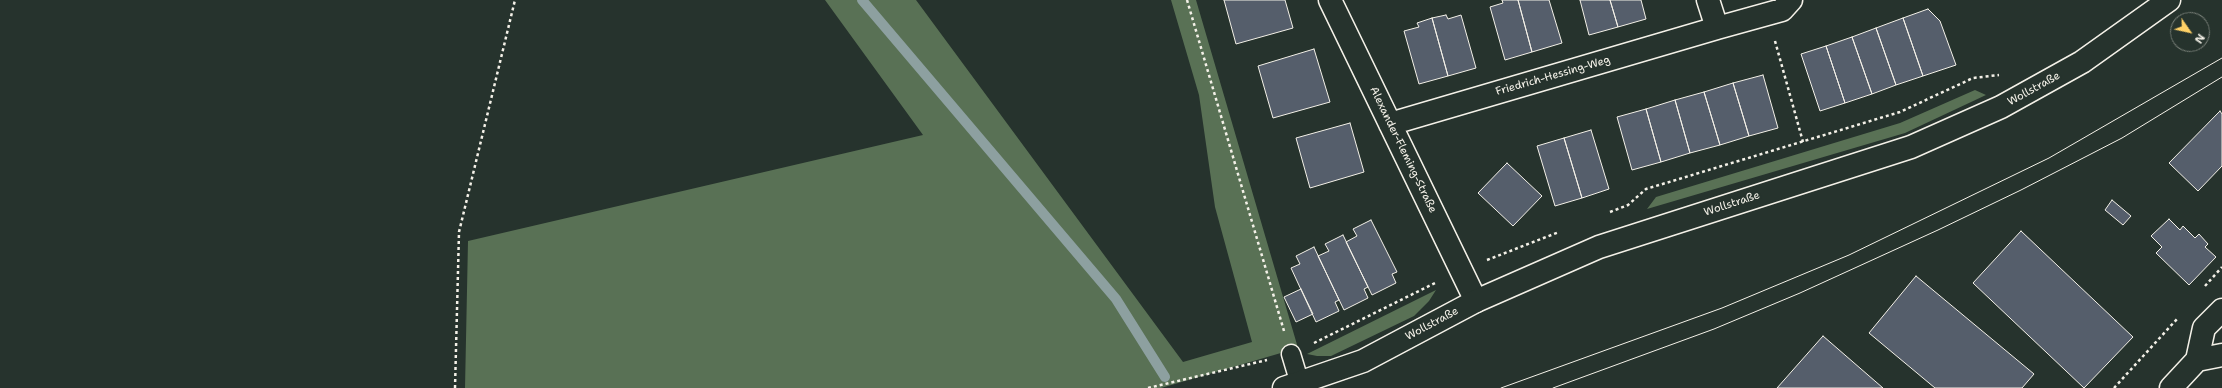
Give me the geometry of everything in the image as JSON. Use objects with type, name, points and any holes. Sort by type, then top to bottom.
[{"type":"street","name":"Alexander-Fleming-Straße","points":[[1330,0],[1476,301]]},
{"type":"street","points":[[1708,0],[1717,28]]},
{"type":"street","name":"Friedrich-Hessing-Weg","points":[[1390,124],[1782,10],[1791,0]]},
{"type":"street","name":"Wollstraße","points":[[1292,386],[1363,361],[1476,301],[1599,247],[1911,147],[2001,107],[2082,62],[2169,0]]},
{"type":"street","points":[[2171,388],[2197,360],[2204,328],[2222,310]]},
{"type":"street","points":[[2197,360],[2222,355]]},
{"type":"lane","points":[[1291,354],[1292,386]]},
{"type":"path","points":[[455,388],[459,232],[514,0]]},
{"type":"path","points":[[1187,0],[1291,354]]},
{"type":"path","points":[[1767,14],[1804,142]]},
{"type":"path","points":[[1606,214],[1628,205],[1646,190],[1900,112],[1973,78],[2004,74]]},
{"type":"path","points":[[1461,270],[1563,230]]},
{"type":"path","points":[[2202,290],[2222,267]]},
{"type":"path","points":[[2114,388],[2182,313]]},
{"type":"green space","points":[[825,0],[916,0],[1183,362],[1252,342],[1215,207],[1199,95],[1171,0],[1196,0],[1298,348],[1161,388],[465,388],[468,241],[923,135]]},
{"type":"green space","points":[[1975,90],[1986,95],[1905,133],[1647,209],[1656,197],[1900,123]]},
{"type":"green space","points":[[1436,290],[1429,301],[1414,316],[1331,356],[1307,354]]},
{"type":"building","points":[[1224,0],[1285,0],[1293,28],[1236,44]]},
{"type":"building","points":[[1502,0],[1518,0],[1532,52],[1505,60],[1490,7],[1503,3]]},
{"type":"building","points":[[1518,0],[1549,0],[1562,43],[1532,52]]},
{"type":"building","points":[[1580,0],[1610,0],[1618,27],[1589,35]]},
{"type":"building","points":[[1610,0],[1641,0],[1646,19],[1618,27]]},
{"type":"building","points":[[1928,9],[1940,21],[1956,65],[1923,76],[1903,18]]},
{"type":"building","points":[[1446,15],[1448,19],[1461,15],[1476,68],[1448,76],[1432,18]]},
{"type":"building","points":[[1432,18],[1448,76],[1419,84],[1404,31],[1419,27],[1417,23]]},
{"type":"building","points":[[1903,18],[1923,76],[1896,85],[1876,28]]},
{"type":"building","points":[[1876,28],[1896,85],[1872,94],[1852,37]]},
{"type":"building","points":[[1852,37],[1872,94],[1845,103],[1826,46]]},
{"type":"building","points":[[1826,46],[1845,103],[1820,111],[1801,54]]},
{"type":"building","points":[[1314,49],[1330,102],[1273,118],[1258,66]]},
{"type":"building","points":[[1763,75],[1778,128],[1749,136],[1733,83]]},
{"type":"building","points":[[1733,83],[1749,136],[1720,145],[1704,92]]},
{"type":"building","points":[[1704,92],[1720,145],[1690,153],[1675,100]]},
{"type":"building","points":[[1675,100],[1690,153],[1661,162],[1646,109]]},
{"type":"building","points":[[1646,109],[1661,162],[1632,170],[1617,117]]},
{"type":"building","points":[[2220,111],[2222,114],[2222,166],[2198,191],[2169,163]]},
{"type":"building","points":[[1350,123],[1364,172],[1310,188],[1296,138]]},
{"type":"building","points":[[1591,130],[1609,189],[1582,198],[1564,138]]},
{"type":"building","points":[[1564,138],[1582,198],[1555,206],[1537,146]]},
{"type":"building","points":[[1507,163],[1542,196],[1513,226],[1478,193]]},
{"type":"building","points":[[2112,200],[2131,216],[2123,225],[2105,210]]},
{"type":"building","points":[[2169,219],[2180,230],[2183,226],[2195,238],[2199,234],[2208,244],[2205,247],[2216,257],[2189,285],[2156,253],[2162,247],[2151,236]]},
{"type":"building","points":[[1371,220],[1397,272],[1392,274],[1396,283],[1372,295],[1346,242],[1357,236],[1353,229]]},
{"type":"building","points":[[2021,231],[2133,337],[2084,388],[1973,283]]},
{"type":"building","points":[[1343,235],[1368,287],[1364,289],[1368,298],[1344,310],[1318,256],[1329,251],[1325,244]]},
{"type":"building","points":[[1314,247],[1339,300],[1335,302],[1339,311],[1316,322],[1291,268],[1300,264],[1296,256]]},
{"type":"building","points":[[1916,276],[2034,374],[2022,388],[1935,388],[1869,333]]},
{"type":"building","points":[[1301,289],[1313,314],[1296,322],[1284,297]]},
{"type":"building","points":[[1823,336],[1883,388],[1777,388]]},
{"type":"waterway","points":[[862,0],[1116,299],[1165,377]]},
{"type":"tram line","points":[[1501,388],[1722,308],[1849,255],[2049,158],[2222,58]]},
{"type":"tram line","points":[[1553,388],[1714,329],[1800,293],[1938,230],[2021,190],[2122,138],[2222,77]]}]
